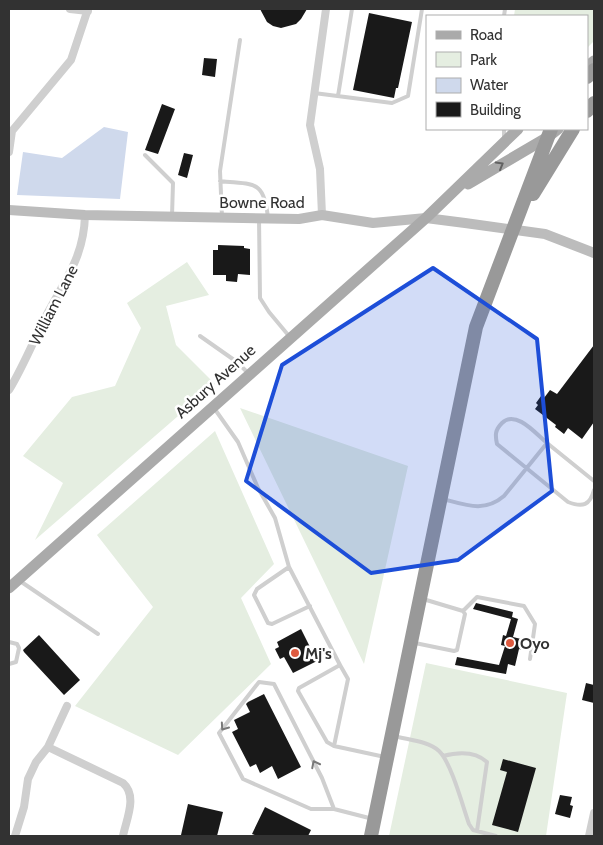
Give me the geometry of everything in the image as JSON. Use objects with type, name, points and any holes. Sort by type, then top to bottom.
[{"type":"highway","points":[[371,836],[476,328],[514,230],[549,166],[572,130]]},
{"type":"highway","name":"Asbury Avenue","points":[[514,230],[552,132]]},
{"type":"main road","name":"Asbury Avenue","points":[[9,588],[426,218],[517,130]]},
{"type":"main road","name":"Asbury Avenue","points":[[444,201],[470,182],[552,132]]},
{"type":"street","points":[[9,152],[12,131],[71,60],[88,10],[70,9]]},
{"type":"street","points":[[322,215],[320,169],[310,125],[326,9]]},
{"type":"street","name":"Bowne Road","points":[[9,210],[85,215],[299,219],[322,215],[373,223],[426,218],[545,234],[594,253]]},
{"type":"street","name":"William Lane","points":[[9,390],[73,267],[83,239],[85,215]]},
{"type":"street","points":[[15,836],[24,807],[28,779],[36,762],[48,747],[67,706]]},
{"type":"street","points":[[48,747],[123,783],[127,787],[131,798],[123,836]]},
{"type":"street","points":[[591,832],[594,813]]},
{"type":"lane","points":[[338,96],[352,9]]},
{"type":"lane","points":[[314,93],[392,103],[408,96],[422,9]]},
{"type":"lane","points":[[222,217],[220,172],[240,40]]},
{"type":"lane","points":[[504,130],[504,142]]},
{"type":"lane","points":[[145,155],[173,184],[172,216]]},
{"type":"lane","points":[[220,181],[253,184],[263,191],[267,202],[264,218],[260,298],[290,338]]},
{"type":"lane","points":[[200,336],[237,362],[250,374]]},
{"type":"lane","points":[[213,406],[238,442],[258,488],[274,518],[290,567],[348,679],[334,746]]},
{"type":"lane","points":[[594,481],[519,420],[512,418],[504,421],[497,429],[495,436],[497,444],[568,502],[575,505],[585,505],[591,499],[594,490]]},
{"type":"lane","points":[[441,499],[474,506],[491,505],[504,496],[547,443]]},
{"type":"lane","points":[[290,567],[256,589],[254,595],[268,623],[272,624],[310,606]]},
{"type":"lane","points":[[18,580],[33,588],[47,600],[98,634]]},
{"type":"lane","points":[[463,611],[477,597],[524,606],[535,624],[530,660]]},
{"type":"lane","points":[[420,599],[463,611]]},
{"type":"lane","points":[[411,642],[457,650],[465,614],[463,611]]},
{"type":"lane","points":[[9,642],[17,644],[19,648],[16,662],[9,664]]},
{"type":"lane","points":[[340,665],[299,688],[298,691],[327,742],[334,746],[388,758]]},
{"type":"lane","points":[[334,809],[322,778],[274,684],[259,682],[219,733],[243,779],[311,809],[334,809],[375,819]]},
{"type":"lane","points":[[392,736],[423,743],[438,750],[448,764],[469,824],[473,830],[496,836]]},
{"type":"lane","points":[[444,756],[455,753],[469,754],[482,757],[488,762],[477,831]]},
{"type":"highlighted area","points":[[433,268],[537,339],[552,491],[458,560],[371,573],[246,481],[282,365]]},
{"type":"green space","points":[[515,9],[594,9],[594,41],[588,47],[588,15],[514,15]]},
{"type":"green space","points":[[187,262],[209,295],[166,306],[176,345],[215,384],[35,540],[63,483],[23,456],[72,397],[115,386],[141,328],[127,303]]},
{"type":"green space","points":[[240,408],[408,466],[364,664]]},
{"type":"green space","points":[[215,431],[274,564],[241,598],[271,664],[178,755],[75,706],[153,607],[97,535]]},
{"type":"green space","points":[[426,663],[567,693],[546,836],[389,836]]},
{"type":"water","points":[[104,127],[128,132],[120,199],[17,195],[23,152],[62,158]]},
{"type":"building","points":[[260,9],[307,9],[296,24],[281,28],[267,22]]},
{"type":"building","points":[[369,13],[412,22],[398,88],[396,88],[394,98],[353,90]]},
{"type":"building","points":[[204,58],[217,59],[215,77],[202,75]]},
{"type":"building","points":[[162,104],[175,109],[158,154],[145,150]]},
{"type":"building","points":[[184,153],[193,155],[187,178],[178,175]]},
{"type":"building","points":[[218,245],[244,246],[244,248],[250,249],[250,275],[238,274],[237,282],[226,281],[226,275],[213,275],[213,250],[218,250]]},
{"type":"building","points":[[594,345],[594,422],[582,439],[568,428],[564,434],[555,427],[556,425],[535,409],[538,405],[536,403],[541,396],[544,398],[550,390],[557,394]]},
{"type":"building","points":[[476,603],[513,612],[512,617],[518,619],[513,637],[525,640],[522,650],[519,649],[515,666],[508,664],[506,674],[455,665],[457,657],[499,665],[505,646],[501,645],[503,635],[506,636],[511,619],[473,609]]},
{"type":"building","name":"Mj's","points":[[301,629],[317,661],[293,673],[284,657],[280,659],[275,649],[279,647],[277,642]]},
{"type":"building","points":[[39,635],[80,680],[64,695],[23,650]]},
{"type":"building","points":[[586,683],[594,685],[594,703],[582,700]]},
{"type":"building","points":[[264,694],[301,767],[278,779],[272,766],[260,773],[256,764],[250,767],[232,732],[238,729],[234,720],[250,712],[246,704]]},
{"type":"building","points":[[503,759],[536,768],[518,832],[492,825],[507,772],[500,770]]},
{"type":"building","points":[[560,795],[572,797],[570,805],[573,806],[570,818],[555,814]]},
{"type":"building","points":[[188,804],[223,812],[217,836],[181,835]]},
{"type":"building","points":[[265,807],[311,830],[308,836],[257,836],[252,834]]},
{"type":"place","name":"Oyo","points":[[510,643]]},
{"type":"place","name":"Mj's","points":[[295,653]]}]
